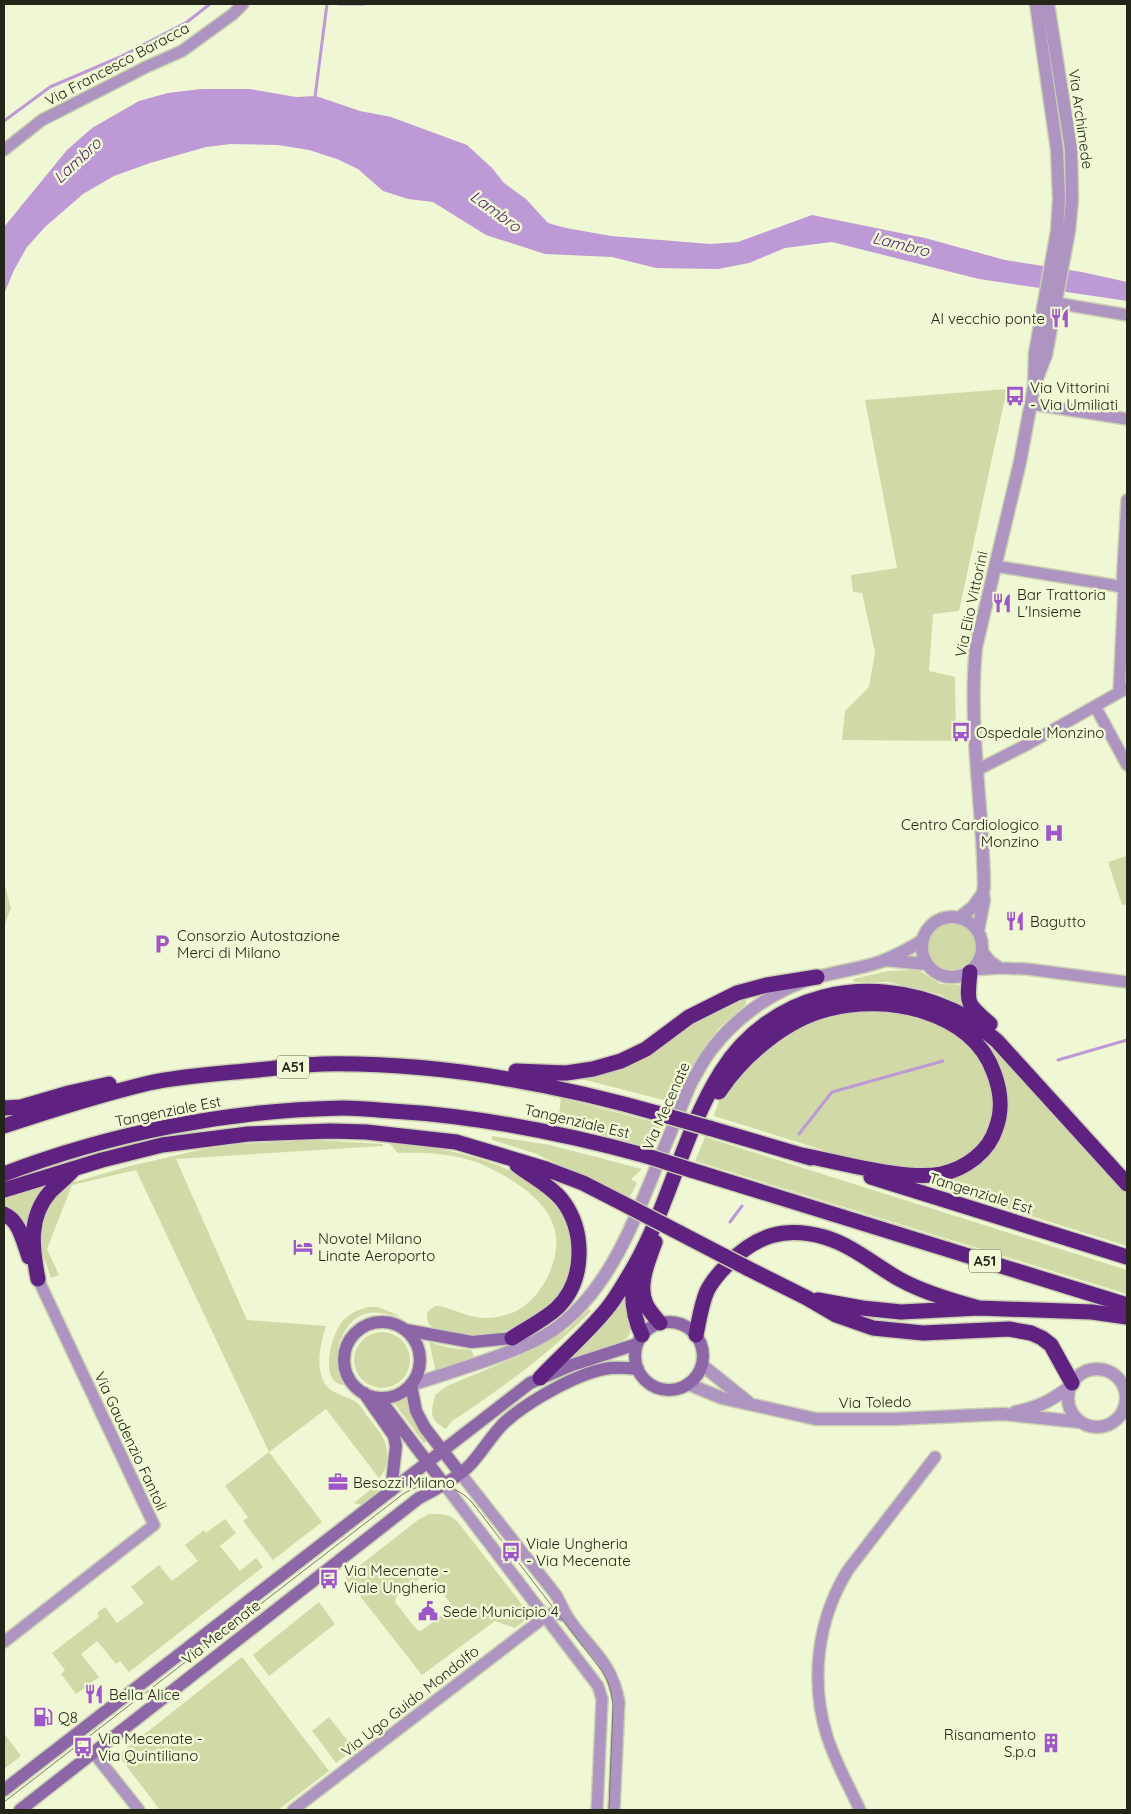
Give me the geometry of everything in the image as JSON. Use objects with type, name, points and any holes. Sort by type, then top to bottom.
[{"type":"highway","points":[[971,971],[967,994],[971,1007],[996,1029],[1048,1084],[1070,1114],[1076,1128]]},
{"type":"highway","points":[[437,1069],[566,1073],[593,1069],[621,1061],[646,1049],[689,1017],[737,993],[767,985],[817,977]]},
{"type":"highway","points":[[540,1378],[607,1309],[635,1264],[669,1189],[706,1099],[721,1071],[738,1049],[762,1027],[784,1013],[808,1002],[834,994],[860,990],[892,992],[924,998],[952,1009],[997,1041],[1127,1184]]},
{"type":"highway","points":[[660,1323],[646,1304],[643,1294],[645,1271],[659,1231],[720,1091],[748,1056],[777,1033],[827,1009],[850,1005],[875,1004],[899,1006],[925,1013],[960,1029],[973,1039],[993,1069],[1002,1102],[994,1135],[986,1148],[975,1158],[960,1167],[940,1174],[920,1175],[894,1173],[802,1155]]},
{"type":"highway","name":"Tangenziale Est","points":[[4,1126],[70,1104],[150,1083],[192,1076],[321,1064],[437,1069],[535,1082],[600,1096],[802,1155],[1127,1257]]},
{"type":"highway","points":[[4,1108],[21,1107],[69,1093],[126,1080],[150,1083]]},
{"type":"highway","name":"Tangenziale Est","points":[[4,1174],[65,1152],[170,1127],[218,1118],[344,1108],[432,1114],[504,1123],[587,1139],[1127,1305]]},
{"type":"highway","points":[[4,1190],[74,1168],[162,1145],[248,1134],[309,1131],[366,1132],[456,1142],[506,1156],[574,1180],[807,1298],[836,1315],[873,1328],[923,1333],[1009,1329],[1031,1333],[1051,1345],[1071,1384]]},
{"type":"highway","points":[[506,1156],[561,1198],[573,1217],[579,1248],[579,1264],[566,1297],[550,1314],[512,1338]]},
{"type":"highway","points":[[38,1279],[32,1240],[34,1222],[47,1196],[74,1168]]},
{"type":"highway","points":[[4,1214],[14,1221],[18,1227],[38,1279]]},
{"type":"highway","points":[[696,1335],[707,1291],[724,1269],[741,1250],[769,1236],[787,1233],[806,1233],[826,1238],[845,1246],[924,1291],[979,1308]]},
{"type":"highway","points":[[635,1264],[633,1296],[640,1340]]},
{"type":"highway","points":[[807,1298],[862,1308],[901,1312],[979,1308],[1092,1312],[1127,1317]]},
{"type":"main road","name":"Via Mecenate","points":[[392,1490],[396,1446],[394,1436],[364,1393],[353,1384],[345,1367],[345,1353],[350,1340],[360,1330],[377,1323],[393,1324],[406,1330],[472,1342],[512,1338]]},
{"type":"main road","points":[[640,1340],[636,1361],[638,1369],[646,1381],[658,1388],[675,1389],[688,1384],[696,1376],[702,1365],[702,1350],[696,1335],[678,1323],[660,1323]]},
{"type":"main road","name":"Via Mecenate","points":[[4,1790],[530,1383],[640,1340],[652,1327],[660,1323]]},
{"type":"main road","points":[[406,1330],[415,1341],[420,1354],[418,1373],[411,1385],[416,1411],[425,1428],[460,1473]]},
{"type":"main road","name":"Via Mecenate","points":[[20,1810],[419,1498],[460,1473],[504,1424],[528,1405],[563,1385],[596,1371],[610,1368],[638,1369]]},
{"type":"main road","name":"Via Mecenate","points":[[379,1398],[396,1395],[411,1385]]},
{"type":"main road","points":[[364,1393],[379,1398],[444,1484]]},
{"type":"street","name":"Via Francesco Baracca","points":[[4,150],[42,120],[146,67],[182,51],[243,4]]},
{"type":"street","name":"Via Archimede","points":[[1036,4],[1059,172],[1057,264],[1053,300]]},
{"type":"street","name":"Via Archimede","points":[[1048,4],[1071,149],[1072,171],[1069,231],[1057,264]]},
{"type":"street","points":[[1053,300],[1127,314]]},
{"type":"street","name":"Via Elio Vittorini","points":[[978,931],[984,900],[984,876],[974,721],[976,653],[979,631],[1018,469],[1031,404],[1034,386],[1035,353],[1053,300]]},
{"type":"street","points":[[1031,404],[1127,419]]},
{"type":"street","points":[[977,770],[1028,744],[1123,690],[1127,500]]},
{"type":"street","points":[[995,566],[1124,588]]},
{"type":"street","points":[[1095,706],[1127,765]]},
{"type":"street","points":[[959,918],[973,907],[983,893]]},
{"type":"street","points":[[971,971],[980,960],[982,951],[982,942],[978,931],[970,922],[959,918],[947,917],[936,922],[927,930],[922,940],[922,948],[926,964],[935,973],[946,977],[958,978],[971,971],[1000,968],[1027,969],[1127,982]]},
{"type":"street","name":"Via Mecenate","points":[[411,1385],[516,1350],[553,1330],[587,1299],[623,1245],[690,1085],[711,1050],[741,1018],[795,985],[817,977],[885,960],[922,940]]},
{"type":"street","points":[[982,951],[990,961],[1000,968]]},
{"type":"street","name":"Via Mecenate","points":[[885,960],[926,964]]},
{"type":"street","name":"Via Gaudenzio Fantoli","points":[[4,1642],[154,1525],[38,1279]]},
{"type":"street","name":"Via Mecenate","points":[[512,1338],[546,1324],[587,1299]]},
{"type":"street","points":[[702,1365],[750,1403]]},
{"type":"street","points":[[1098,1369],[1110,1372],[1125,1384],[1125,1411],[1117,1420],[1105,1426],[1092,1427],[1080,1422],[1003,1414],[1032,1408],[1050,1401],[1085,1372],[1098,1369]]},
{"type":"street","points":[[688,1384],[722,1398],[750,1403]]},
{"type":"street","points":[[1071,1384],[1068,1396],[1069,1405],[1073,1415],[1080,1422]]},
{"type":"street","name":"Via Toledo","points":[[750,1403],[767,1409],[816,1419],[894,1419],[1003,1414]]},
{"type":"street","points":[[860,1810],[831,1746],[823,1723],[818,1690],[819,1651],[822,1633],[843,1579],[936,1457]]},
{"type":"street","points":[[460,1473],[556,1595],[567,1616],[610,1670],[616,1684],[619,1702],[614,1810]]},
{"type":"street","points":[[444,1484],[595,1681],[602,1699],[597,1810]]},
{"type":"street","points":[[546,1616],[553,1613],[567,1616]]},
{"type":"street","name":"Via Ugo Guido Mondolfo","points":[[294,1810],[546,1616]]},
{"type":"street","points":[[602,1699],[617,1693]]},
{"type":"street","points":[[93,1752],[139,1810]]},
{"type":"green space","points":[[1007,389],[959,611],[933,614],[929,671],[955,677],[956,741],[842,740],[845,711],[869,687],[875,652],[862,593],[853,592],[851,575],[897,568],[865,400]]},
{"type":"green space","points":[[1127,856],[1127,904],[1122,905],[1108,862]]},
{"type":"green space","points":[[4,882],[11,908],[4,926]]},
{"type":"green space","points":[[952,924],[961,926],[969,931],[974,939],[976,948],[974,957],[969,965],[961,970],[952,972],[943,970],[935,965],[930,957],[928,948],[930,939],[935,931],[943,926]]},
{"type":"green space","points":[[915,968],[940,984],[963,985],[970,1012],[939,994],[888,982],[854,982],[853,979],[888,971],[914,970]]},
{"type":"green space","points":[[746,996],[746,1004],[718,1029],[674,1097],[667,1101],[582,1079],[619,1067],[704,1015]]},
{"type":"green space","points":[[853,996],[894,997],[915,1002],[948,1015],[977,1032],[992,1044],[1127,1194],[1127,1246],[919,1181],[920,1179],[956,1174],[978,1160],[991,1145],[1000,1128],[1004,1110],[1004,1091],[1000,1072],[991,1054],[977,1038],[961,1025],[942,1015],[900,1003],[878,1001],[857,1001],[816,1009],[791,1020],[760,1039],[744,1055],[717,1089],[729,1069],[743,1052],[773,1025],[810,1007]]},
{"type":"green space","points":[[877,1009],[921,1016],[946,1026],[977,1049],[990,1074],[995,1110],[986,1140],[967,1157],[939,1169],[871,1165],[714,1116],[719,1101],[739,1072],[776,1038],[834,1013]]},
{"type":"green space","points":[[561,1098],[661,1124],[651,1148],[558,1123]]},
{"type":"green space","points":[[492,1136],[550,1145],[642,1169],[631,1179],[637,1183],[630,1197],[534,1153],[492,1140]]},
{"type":"green space","points":[[705,1137],[1127,1270],[1127,1294],[695,1161]]},
{"type":"green space","points":[[316,1140],[383,1144],[383,1146],[176,1159],[247,1320],[326,1326],[319,1361],[324,1382],[330,1389],[356,1402],[361,1407],[383,1437],[387,1448],[387,1461],[379,1478],[326,1409],[269,1452],[136,1170],[72,1185],[47,1249],[59,1275],[51,1278],[38,1240],[45,1209],[65,1186],[130,1166],[204,1149],[238,1144]]},
{"type":"green space","points":[[391,1141],[471,1156],[509,1170],[544,1192],[556,1204],[565,1219],[572,1253],[570,1271],[565,1287],[556,1302],[543,1314],[531,1321],[494,1333],[471,1335],[444,1332],[430,1325],[427,1312],[435,1306],[469,1316],[485,1318],[512,1313],[524,1306],[535,1296],[547,1278],[554,1261],[555,1232],[544,1208],[534,1197],[498,1172],[450,1155],[398,1153],[390,1144]]},
{"type":"green space","points":[[48,1185],[27,1230],[4,1208],[4,1199]]},
{"type":"green space","points":[[627,1291],[633,1326],[628,1337],[618,1344],[558,1367]]},
{"type":"green space","points":[[368,1307],[378,1307],[400,1316],[369,1313],[358,1317],[352,1322],[342,1336],[337,1352],[338,1368],[347,1385],[338,1384],[332,1378],[329,1370],[330,1350],[333,1339],[341,1323],[347,1317],[356,1311]]},
{"type":"green space","points":[[589,1309],[591,1311],[559,1342],[507,1383],[452,1421],[446,1429],[436,1422],[432,1410],[436,1394],[447,1386],[531,1351],[567,1330]]},
{"type":"green space","points":[[376,1332],[388,1332],[398,1336],[406,1344],[410,1360],[406,1376],[398,1384],[388,1388],[376,1388],[366,1384],[358,1376],[354,1366],[354,1354],[358,1344],[366,1336]]},
{"type":"green space","points":[[429,1342],[450,1348],[471,1350],[474,1356],[436,1372]]},
{"type":"green space","points":[[408,1396],[415,1421],[427,1441],[424,1443],[394,1403],[396,1400]]},
{"type":"green space","points":[[269,1452],[322,1522],[273,1560],[243,1521],[248,1517],[225,1486]]},
{"type":"green space","points":[[375,1486],[379,1491],[362,1505],[354,1503]]},
{"type":"green space","points":[[429,1514],[447,1515],[454,1518],[531,1616],[515,1628],[495,1621],[422,1675],[345,1577],[418,1520]],"holes":[[[424,1575],[429,1576],[451,1604],[450,1609],[421,1631],[417,1630],[395,1602],[396,1597]]]},
{"type":"green space","points":[[225,1519],[236,1533],[220,1546],[240,1571],[256,1558],[263,1567],[129,1672],[120,1661],[116,1664],[97,1641],[81,1654],[99,1677],[76,1694],[61,1674],[65,1670],[52,1653],[99,1617],[97,1613],[105,1607],[117,1623],[144,1603],[131,1587],[159,1565],[172,1581],[198,1561],[185,1545],[204,1530],[206,1533]]},
{"type":"green space","points":[[319,1602],[335,1624],[269,1676],[253,1655]]},
{"type":"green space","points":[[242,1657],[329,1771],[278,1810],[160,1810],[118,1755]]},
{"type":"green space","points":[[329,1717],[354,1749],[336,1763],[312,1731]]},
{"type":"green space","points":[[4,1733],[21,1756],[4,1769]]},
{"type":"water","name":"Lambro","points":[[201,89],[250,89],[296,97],[316,96],[360,111],[391,117],[467,145],[492,168],[504,183],[526,199],[548,223],[566,228],[611,236],[710,244],[738,242],[812,215],[925,238],[1005,260],[1082,272],[1127,282],[1127,301],[979,279],[832,242],[785,248],[749,263],[718,269],[656,268],[612,257],[545,254],[486,235],[433,202],[408,199],[383,191],[358,169],[337,159],[309,150],[278,145],[231,144],[206,147],[150,163],[114,176],[83,194],[45,227],[27,247],[14,270],[4,294],[4,227],[67,150],[92,128],[139,101],[168,93]]},
{"type":"water","points":[[379,1251],[396,1253],[395,1262],[378,1260]]},
{"type":"waterway","points":[[4,121],[50,87],[120,57],[187,22],[210,4]]},
{"type":"waterway","points":[[315,97],[327,4]]},
{"type":"waterway","points":[[339,4],[364,4]]},
{"type":"waterway","points":[[1058,1060],[1127,1040]]},
{"type":"waterway","points":[[799,1134],[832,1092],[943,1061]]},
{"type":"waterway","points":[[730,1222],[742,1206]]},
{"type":"tram line","points":[[4,1802],[403,1494],[420,1487],[438,1485],[455,1490],[471,1501],[602,1671],[610,1688],[613,1707],[609,1810]]},
{"type":"place","name":"Al vecchio ponte","points":[[1060,318]]},
{"type":"place","name":"Via Vittorini - Via Umiliati","points":[[1015,396]]},
{"type":"place","name":"Bar Trattoria L'Insieme","points":[[1002,603]]},
{"type":"place","name":"Ospedale Monzino","points":[[961,732]]},
{"type":"place","name":"Centro Cardiologico Monzino","points":[[1054,833]]},
{"type":"place","name":"Bagutto","points":[[1015,921]]},
{"type":"place","name":"Consorzio Autostazione Merci di Milano","points":[[162,944]]},
{"type":"place","name":"Novotel Milano Linate Aeroporto","points":[[303,1247]]},
{"type":"place","name":"Besozzi Milano","points":[[338,1482]]},
{"type":"place","name":"Viale Ungheria - Via Mecenate","points":[[511,1552]]},
{"type":"place","name":"Via Mecenate - Viale Ungheria","points":[[329,1579]]},
{"type":"place","name":"Sede Municipio 4","points":[[428,1611]]},
{"type":"place","name":"Bella Alice","points":[[94,1694]]},
{"type":"place","name":"Q8","points":[[43,1717]]},
{"type":"place","name":"Risanamento S.p.a","points":[[1051,1743]]},
{"type":"place","name":"Via Mecenate - Via Quintiliano","points":[[83,1747]]}]
